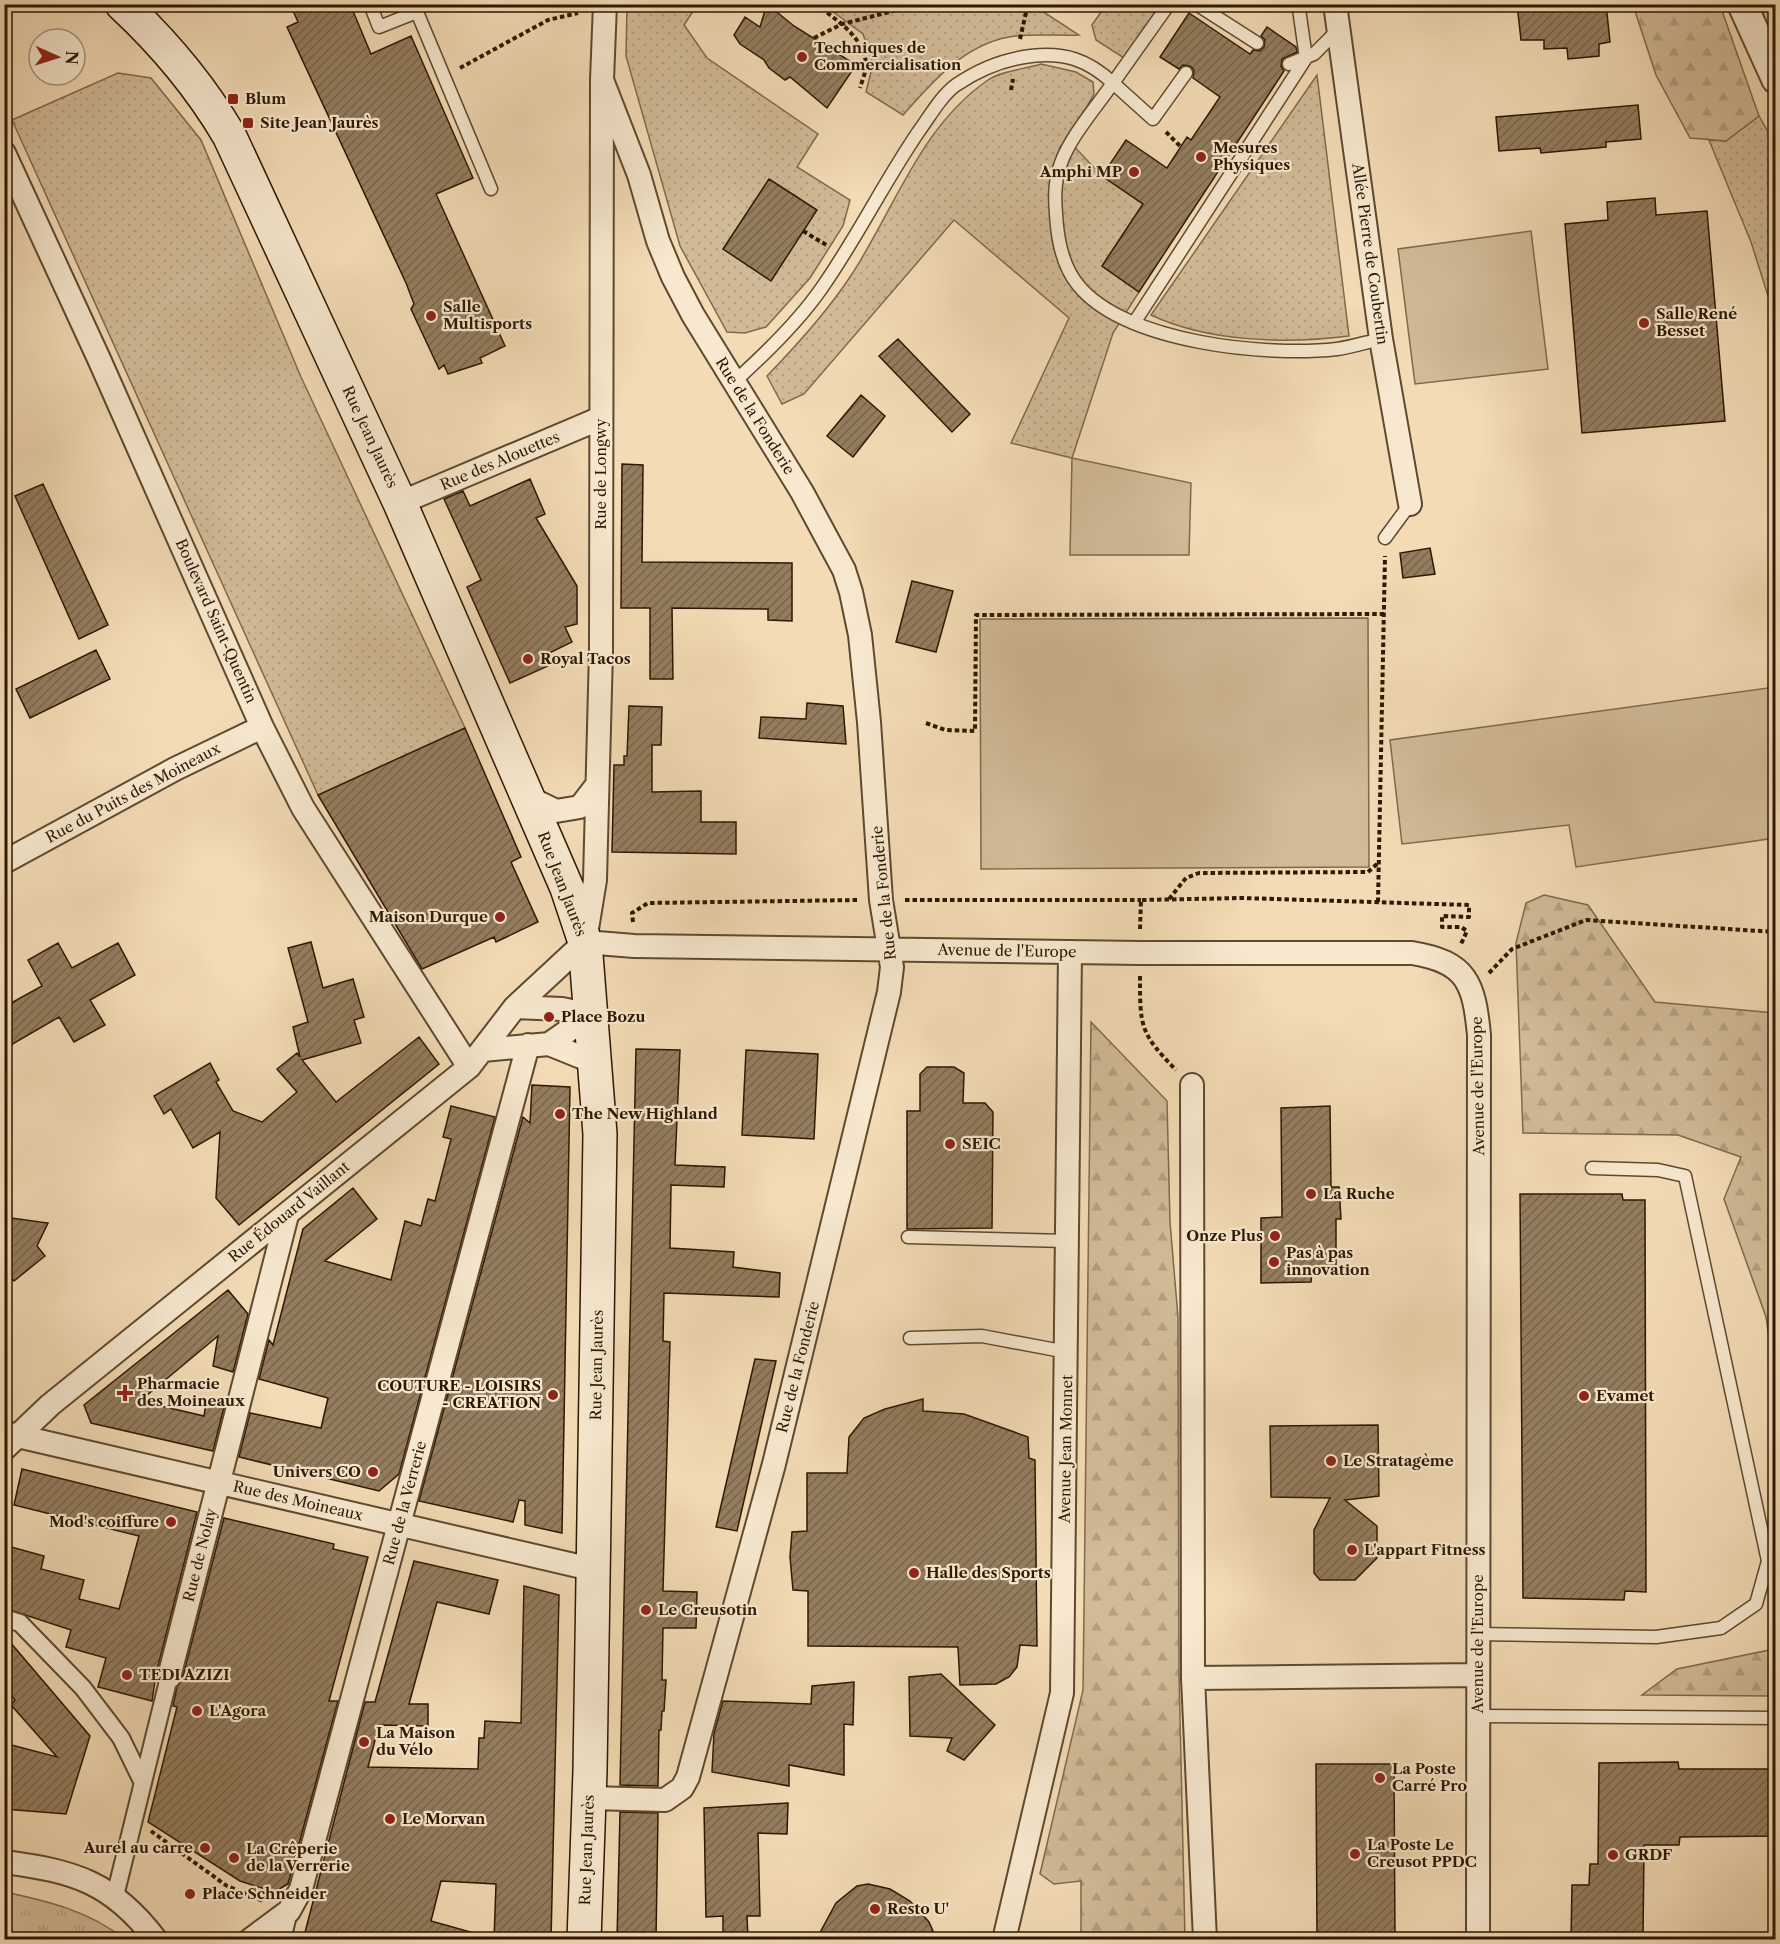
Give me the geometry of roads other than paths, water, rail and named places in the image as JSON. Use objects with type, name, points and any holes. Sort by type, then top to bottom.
[{"type":"main road","name":"Rue Jean Jaurès","points":[[131,12],[196,85],[229,135],[400,503],[567,888],[585,942],[596,1063],[600,1213],[591,1569],[590,1798],[584,1940]]},
{"type":"street","name":"Rue de Longwy","points":[[585,942],[595,880],[601,651],[602,80],[605,4]]},
{"type":"street","name":"Allée Pierre de Coubertin","points":[[1335,4],[1381,339],[1410,504]]},
{"type":"street","points":[[1742,4],[1776,79]]},
{"type":"street","name":"Rue de la Fonderie","points":[[590,1798],[665,1800],[682,1788],[688,1777],[774,1464],[847,1170],[889,992],[892,967],[881,900],[868,711],[860,634],[844,570],[802,492],[673,277],[658,241],[639,175],[602,80]]},
{"type":"street","name":"Boulevard Saint-Quentin","points":[[4,153],[99,358],[262,727],[303,808],[476,1058]]},
{"type":"street","name":"Rue des Alouettes","points":[[400,503],[601,418]]},
{"type":"street","name":"Rue du Puits des Moineaux","points":[[4,862],[175,769],[262,727]]},
{"type":"street","points":[[527,797],[556,811],[580,807],[597,785]]},
{"type":"street","name":"Rue Édouard Vaillant","points":[[9,1439],[287,1215],[476,1058],[515,1006],[585,942]]},
{"type":"street","name":"Avenue de l'Europe","points":[[585,942],[634,946],[889,950],[1412,953],[1450,963],[1462,974],[1471,992],[1479,1035],[1478,1940]]},
{"type":"street","name":"Avenue Jean Monnet","points":[[1004,1940],[1062,1694],[1070,952]]},
{"type":"street","points":[[515,1006],[562,1009],[591,1015]]},
{"type":"street","points":[[476,1058],[538,1044],[591,1015]]},
{"type":"street","points":[[538,1044],[596,1063]]},
{"type":"street","name":"Rue de la Verrerie","points":[[250,1940],[289,1911],[296,1903],[301,1888],[398,1524],[538,1044]]},
{"type":"street","points":[[1187,1080],[1193,1677],[1205,1940]]},
{"type":"street","name":"Rue de Nolay","points":[[115,1896],[287,1215]]},
{"type":"street","name":"Rue des Moineaux","points":[[9,1439],[218,1483],[591,1569]]},
{"type":"street","points":[[4,1618],[20,1623],[83,1688],[121,1738],[144,1783]]},
{"type":"street","points":[[1193,1677],[1477,1676]]},
{"type":"street","points":[[4,1862],[45,1867],[86,1879],[115,1896],[140,1918],[156,1940]]},
{"type":"street","points":[[282,1940],[289,1911]]},
{"type":"lane","points":[[370,4],[379,27],[417,12],[491,189]]},
{"type":"lane","points":[[1169,4],[1061,160],[1055,180],[1058,236],[1064,261],[1078,285],[1095,301],[1134,323],[1166,336],[1243,348],[1336,349],[1381,339]]},
{"type":"lane","points":[[1196,4],[1257,43]]},
{"type":"lane","points":[[1134,323],[1306,58],[1299,9],[1293,4]]},
{"type":"lane","points":[[1289,64],[1314,54],[1339,29]]},
{"type":"lane","points":[[734,382],[765,354],[819,292],[843,256],[894,167],[936,108],[955,86],[982,70],[1016,57],[1048,54],[1075,57],[1096,67],[1153,119],[1186,73]]},
{"type":"lane","points":[[1385,538],[1410,504]]},
{"type":"lane","points":[[1478,1634],[1656,1636],[1721,1628],[1756,1604],[1768,1561],[1685,1176],[1658,1170],[1592,1168]]},
{"type":"lane","points":[[908,1237],[1067,1241]]},
{"type":"lane","points":[[910,1338],[982,1336],[1067,1352]]},
{"type":"lane","points":[[1477,1716],[1776,1718]]},
{"type":"place","name":"Techniques de Commercialisation","points":[[802,57]]},
{"type":"place","name":"Blum","points":[[233,99]]},
{"type":"place","name":"Site Jean Jaurès","points":[[248,123]]},
{"type":"place","name":"Mesures Physiques","points":[[1201,157]]},
{"type":"place","name":"Amphi MP","points":[[1134,172]]},
{"type":"place","name":"Salle Multisports","points":[[431,316]]},
{"type":"place","name":"Salle René Besset","points":[[1644,323]]},
{"type":"place","name":"Royal Tacos","points":[[528,659]]},
{"type":"place","name":"Maison Durque","points":[[500,917]]},
{"type":"place","name":"Place Bozu","points":[[549,1017]]},
{"type":"place","name":"The New Highland","points":[[560,1114]]},
{"type":"place","name":"SEIC","points":[[950,1144]]},
{"type":"place","name":"La Ruche","points":[[1311,1194]]},
{"type":"place","name":"Onze Plus","points":[[1275,1236]]},
{"type":"place","name":"Pas à pas innovation","points":[[1274,1262]]},
{"type":"place","name":"Pharmacie des Moineaux","points":[[125,1393]]},
{"type":"place","name":"COUTURE - LOISIRS - CREATION","points":[[553,1395]]},
{"type":"place","name":"Evamet","points":[[1584,1396]]},
{"type":"place","name":"Le Stratagème","points":[[1331,1461]]},
{"type":"place","name":"Univers CO","points":[[373,1472]]},
{"type":"place","name":"Mod's coiffure","points":[[171,1522]]},
{"type":"place","name":"L'appart Fitness","points":[[1352,1550]]},
{"type":"place","name":"Halle des Sports","points":[[914,1573]]},
{"type":"place","name":"Le Creusotin","points":[[646,1610]]},
{"type":"place","name":"TEDI AZIZI","points":[[127,1675]]},
{"type":"place","name":"L'Agora","points":[[197,1711]]},
{"type":"place","name":"La Maison du Vélo","points":[[364,1742]]},
{"type":"place","name":"La Poste Carré Pro","points":[[1380,1778]]},
{"type":"place","name":"Le Morvan","points":[[390,1819]]},
{"type":"place","name":"Aurel au carre","points":[[205,1848]]},
{"type":"place","name":"La Poste Le Creusot PPDC","points":[[1355,1854]]},
{"type":"place","name":"GRDF","points":[[1613,1855]]},
{"type":"place","name":"La Crêperie de la Verrerie","points":[[234,1858]]},
{"type":"place","name":"Place Schneider","points":[[190,1894]]},
{"type":"place","name":"Resto U'","points":[[875,1909]]}]
